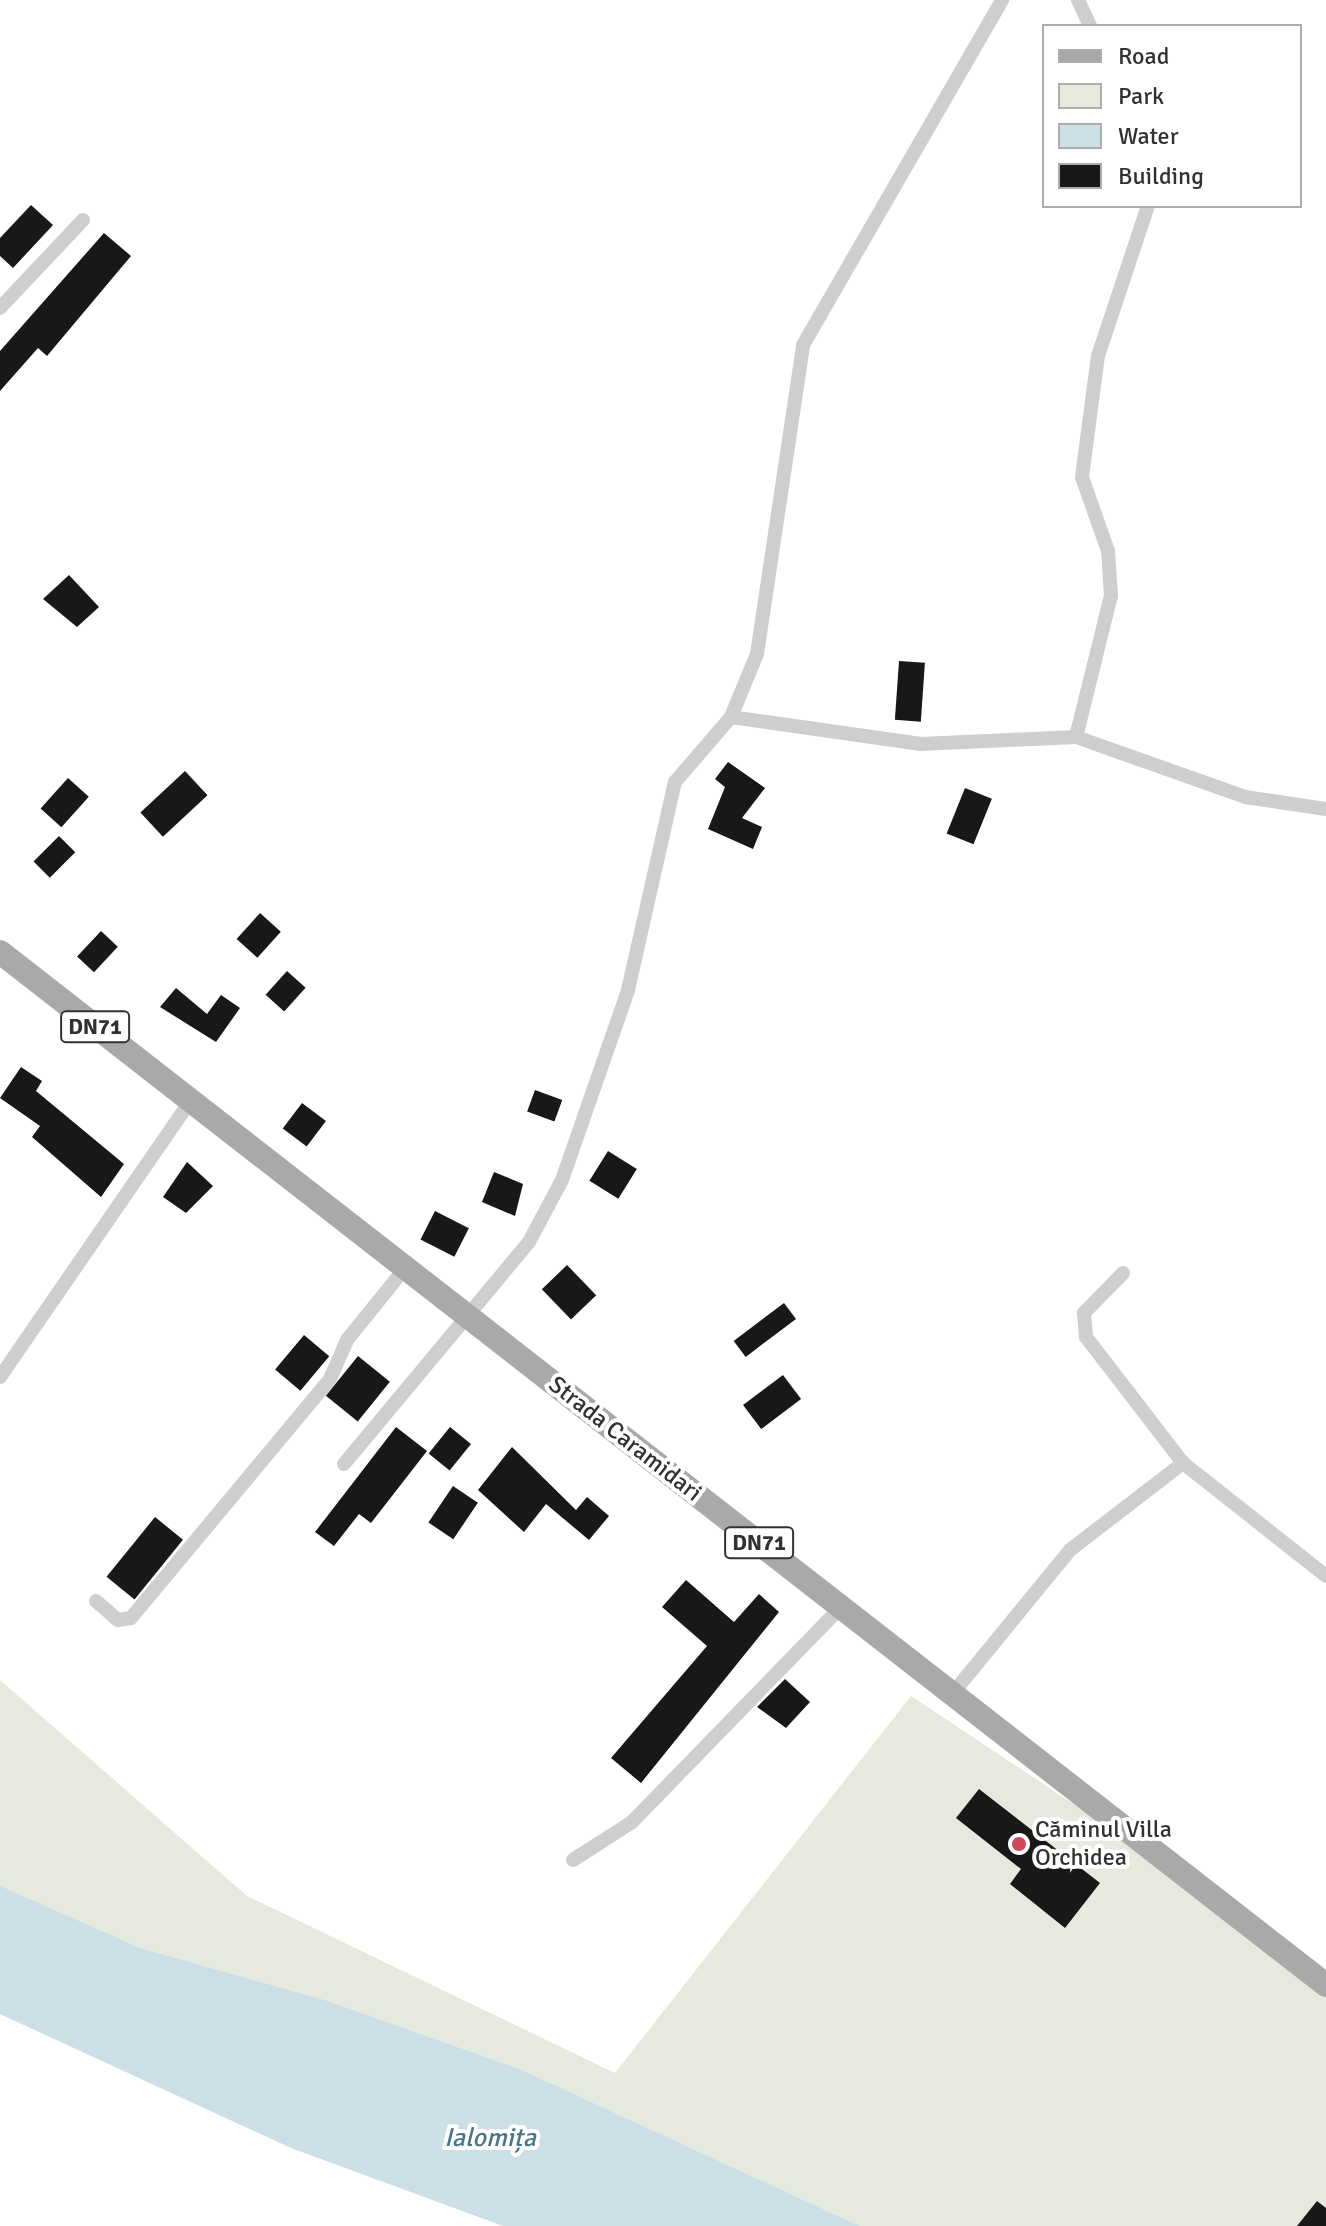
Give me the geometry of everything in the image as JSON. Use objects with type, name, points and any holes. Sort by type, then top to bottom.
[{"type":"main road","name":"Strada Caramidari","points":[[0,952],[1326,1985]]},
{"type":"street","points":[[344,1464],[529,1242],[562,1180],[628,990],[671,793],[731,717],[757,654],[803,345],[1002,0]]},
{"type":"street","points":[[1078,0],[1089,24]]},
{"type":"street","points":[[1076,737],[1111,596],[1108,551],[1082,477],[1098,356],[1147,208]]},
{"type":"street","points":[[0,308],[83,220]]},
{"type":"street","points":[[731,717],[921,744],[1076,737],[1234,794],[1326,809]]},
{"type":"street","points":[[0,1377],[190,1102]]},
{"type":"street","points":[[96,1601],[118,1620],[131,1618],[330,1379],[347,1340],[405,1268]]},
{"type":"street","points":[[1123,1273],[1090,1304],[1082,1329],[1183,1463],[1326,1576]]},
{"type":"street","points":[[953,1693],[1070,1550],[1183,1463]]},
{"type":"street","points":[[573,1860],[632,1822],[841,1607]]},
{"type":"green space","points":[[0,1680],[247,1896],[615,2073],[911,1696],[1326,1972],[1326,2226],[860,2226],[520,2069],[325,2000],[140,1948],[33,1906],[0,1886]]},
{"type":"water","name":"Ialomița","points":[[0,1886],[140,1948],[325,2000],[520,2069],[860,2226],[503,2226],[291,2148],[0,2014]]},
{"type":"building","points":[[31,205],[53,225],[13,268],[0,256],[0,238]]},
{"type":"building","points":[[104,233],[131,256],[47,356],[38,348],[0,391],[0,351]]},
{"type":"building","points":[[69,575],[99,607],[77,627],[43,599]]},
{"type":"building","points":[[899,661],[925,663],[921,722],[895,720]]},
{"type":"building","points":[[728,762],[765,788],[742,818],[762,827],[753,849],[708,829],[725,787],[715,779]]},
{"type":"building","points":[[185,771],[208,795],[163,837],[140,813]]},
{"type":"building","points":[[68,778],[89,797],[61,827],[41,808]]},
{"type":"building","points":[[965,788],[992,799],[974,844],[947,833]]},
{"type":"building","points":[[59,836],[75,852],[50,878],[34,861]]},
{"type":"building","points":[[260,913],[281,932],[257,958],[237,939]]},
{"type":"building","points":[[101,931],[118,947],[94,972],[77,957]]},
{"type":"building","points":[[287,971],[306,988],[284,1012],[266,995]]},
{"type":"building","points":[[176,988],[207,1014],[221,995],[240,1008],[216,1042],[160,1007]]},
{"type":"building","points":[[21,1067],[42,1081],[36,1091],[124,1164],[101,1197],[32,1137],[40,1126],[0,1098]]},
{"type":"building","points":[[535,1090],[562,1100],[554,1122],[527,1112]]},
{"type":"building","points":[[302,1103],[326,1121],[307,1147],[283,1129]]},
{"type":"building","points":[[608,1151],[637,1169],[618,1199],[589,1181]]},
{"type":"building","points":[[187,1162],[213,1186],[186,1213],[163,1197]]},
{"type":"building","points":[[494,1172],[523,1184],[515,1216],[482,1202]]},
{"type":"building","points":[[435,1211],[469,1228],[454,1257],[420,1240]]},
{"type":"building","points":[[567,1265],[596,1295],[571,1320],[542,1289]]},
{"type":"building","points":[[784,1303],[796,1319],[746,1357],[734,1341]]},
{"type":"building","points":[[304,1335],[329,1356],[300,1391],[275,1369]]},
{"type":"building","points":[[358,1356],[390,1382],[358,1421],[326,1396]]},
{"type":"building","points":[[783,1375],[801,1399],[761,1429],[743,1405]]},
{"type":"building","points":[[396,1427],[427,1451],[371,1523],[359,1514],[334,1546],[315,1532]]},
{"type":"building","points":[[450,1427],[471,1444],[450,1470],[429,1453]]},
{"type":"building","points":[[512,1447],[576,1510],[587,1497],[609,1516],[589,1540],[546,1504],[524,1532],[478,1490]]},
{"type":"building","points":[[453,1486],[478,1503],[453,1539],[428,1522]]},
{"type":"building","points":[[155,1517],[183,1540],[135,1599],[107,1577]]},
{"type":"building","points":[[686,1580],[734,1622],[759,1594],[779,1612],[641,1783],[611,1758],[707,1646],[662,1607]]},
{"type":"building","points":[[785,1679],[810,1702],[786,1728],[757,1707]]},
{"type":"building","name":"Căminul Villa Orchidea","points":[[979,1789],[1100,1883],[1065,1928],[1010,1884],[1021,1869],[956,1818]]},
{"type":"building","points":[[1317,2201],[1326,2208],[1326,2226],[1297,2226]]},
{"type":"place","name":"Căminul Villa Orchidea","points":[[1019,1844]]}]
